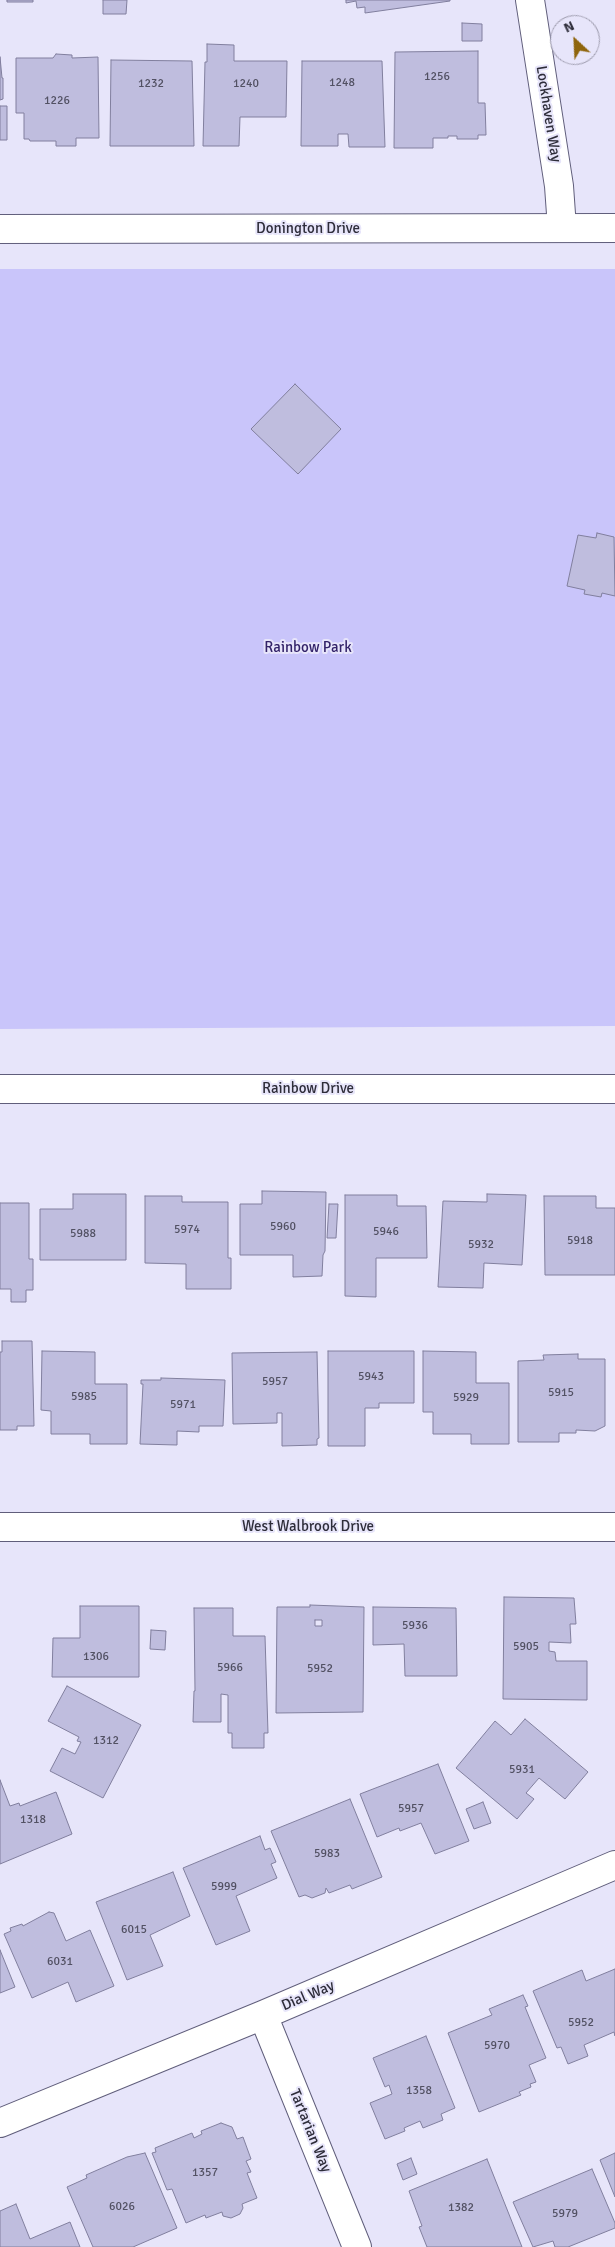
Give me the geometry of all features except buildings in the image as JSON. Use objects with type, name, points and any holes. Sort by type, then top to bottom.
[{"type":"street","name":"Lockhaven Way","points":[[530,0],[559,186],[562,228]]},
{"type":"street","name":"Donington Drive","points":[[0,229],[615,228]]},
{"type":"street","name":"Rainbow Drive","points":[[0,1089],[615,1089]]},
{"type":"street","name":"West Walbrook Drive","points":[[0,1526],[615,1527]]},
{"type":"street","name":"Dial Way","points":[[0,2123],[263,2015],[615,1866]]},
{"type":"street","name":"Tartarian Way","points":[[263,2015],[357,2247]]},
{"type":"green space","name":"Rainbow Park","points":[[0,269],[615,269],[615,1026],[0,1029]]}]
